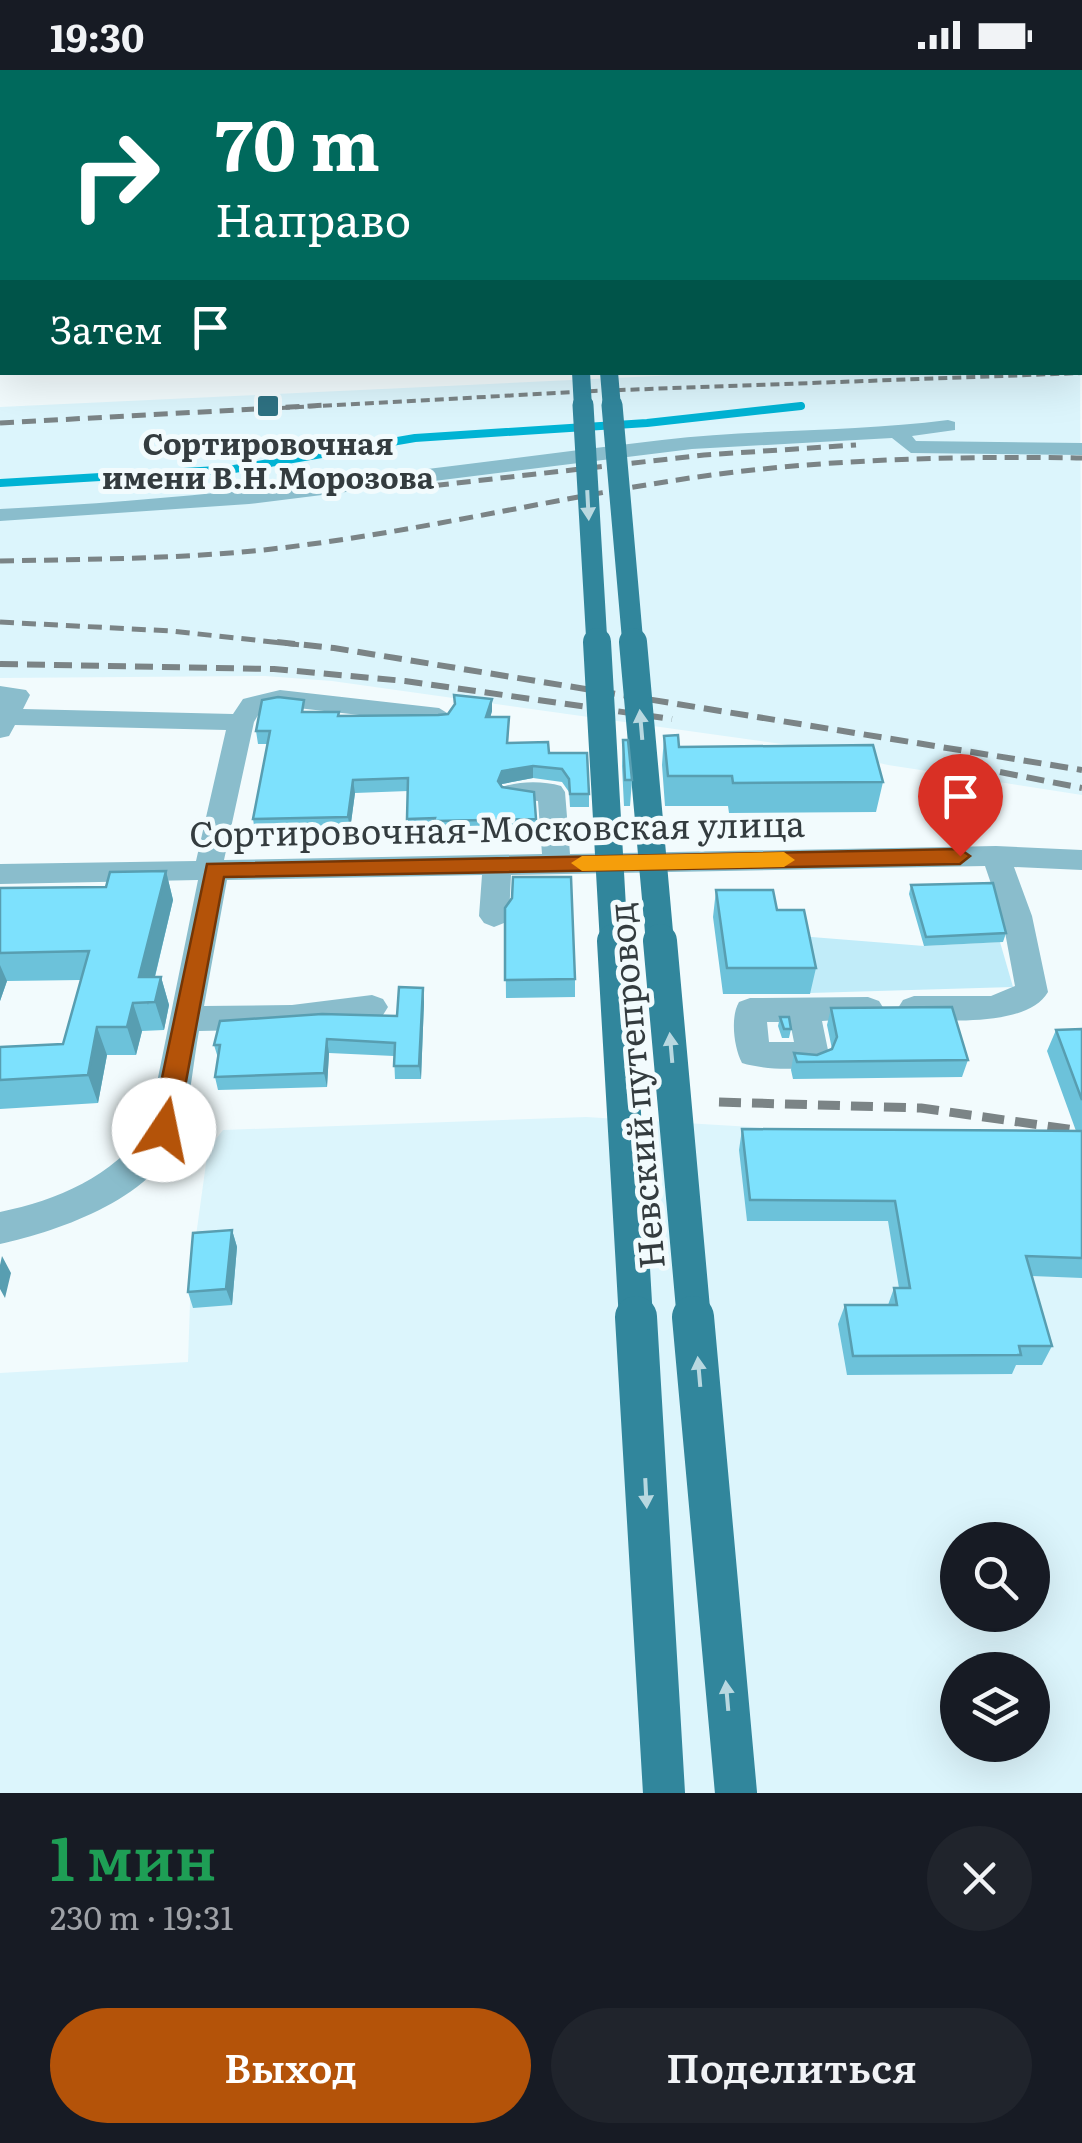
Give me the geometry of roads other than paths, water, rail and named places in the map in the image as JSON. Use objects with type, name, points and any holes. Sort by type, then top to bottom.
[{"type":"main road","name":"Невский путепровод","points":[[581,375],[664,1793]]},
{"type":"main road","name":"Невский путепровод","points":[[608,375],[736,1793]]},
{"type":"street","points":[[0,515],[269,496],[667,446],[948,426]]},
{"type":"street","points":[[897,432],[910,447],[1082,449]]},
{"type":"street","points":[[0,1228],[46,1220],[101,1192],[151,1154],[164,1130],[214,870],[208,856],[241,722],[252,704],[280,698],[439,716]]},
{"type":"street","points":[[3,714],[241,722]]},
{"type":"street","points":[[515,792],[550,792],[558,864]]},
{"type":"street","points":[[804,1010],[994,1008],[1032,992],[1017,916],[996,856]]},
{"type":"street","name":"Сортировочная-Московская улица","points":[[0,874],[996,856],[1082,860]]},
{"type":"street","points":[[494,916],[497,866]]},
{"type":"street","points":[[184,1019],[292,1017],[372,1007]]},
{"type":"waterway","points":[[0,483],[234,469],[415,438],[647,423],[801,406],[784,408]]},
{"type":"railway","points":[[281,408],[594,391],[1028,375]]},
{"type":"railway","points":[[0,423],[328,405]]},
{"type":"railway","points":[[413,488],[704,455],[856,445]]},
{"type":"railway","points":[[0,561],[170,557],[272,549],[690,478],[788,467],[935,458],[1082,458]]},
{"type":"railway","points":[[0,622],[171,631],[301,645]]},
{"type":"railway","points":[[277,642],[334,648],[1082,770]]},
{"type":"railway","points":[[0,664],[274,669],[405,681],[672,719]]},
{"type":"railway","points":[[1000,772],[1082,788]]},
{"type":"railway","points":[[719,1102],[921,1108],[1082,1131]]},
{"type":"place","name":"Сортировочная имени В.Н.Морозова","points":[[268,406]]}]
